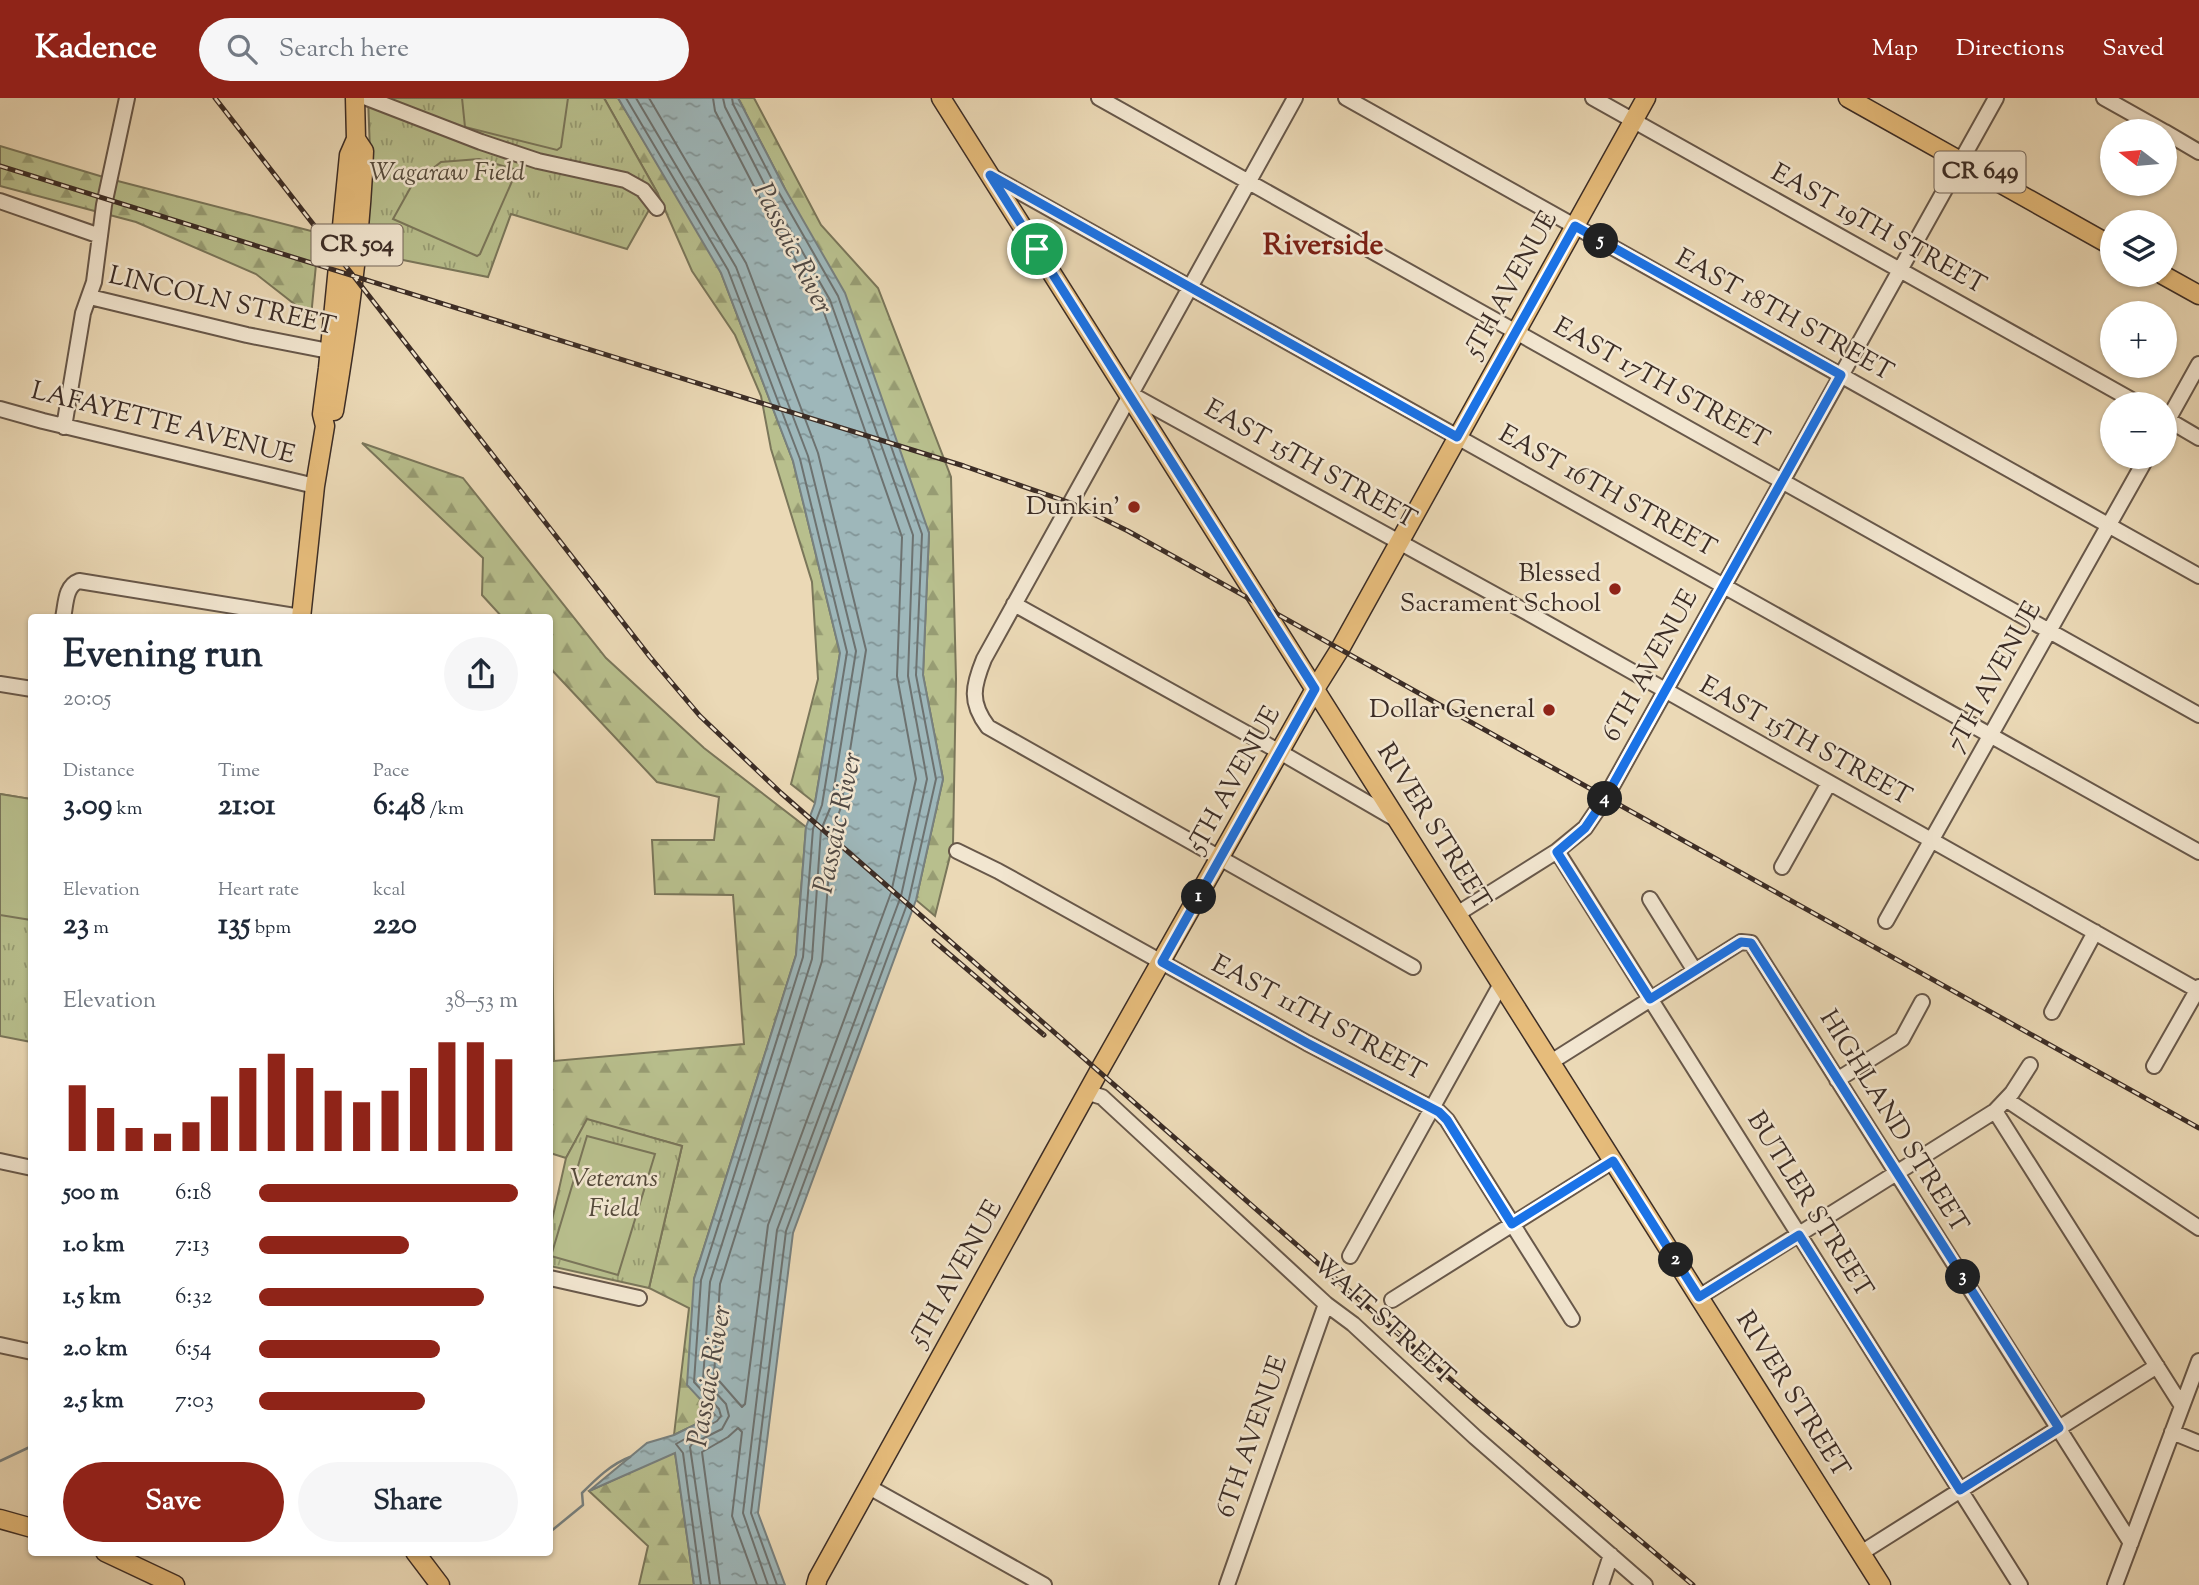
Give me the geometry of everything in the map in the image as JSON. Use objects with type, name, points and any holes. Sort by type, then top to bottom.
[{"type":"main road","name":"CR 504","points":[[301,614],[315,486],[325,426],[333,417],[337,352],[364,170],[365,151],[356,139],[355,98]]},
{"type":"main road","name":"5TH AVENUE","points":[[816,1585],[1646,98]]},
{"type":"main road","name":"CR 649","points":[[1848,98],[2100,239]]},
{"type":"main road","name":"RIVER STREET","points":[[943,99],[1881,1585]]},
{"type":"main road","points":[[2177,283],[2199,295]]},
{"type":"main road","points":[[0,1519],[28,1527]]},
{"type":"main road","points":[[112,1556],[146,1578],[175,1585]]},
{"type":"main road","points":[[418,1556],[440,1585]]},
{"type":"street","points":[[64,427],[81,324],[90,297],[104,205],[127,98]]},
{"type":"street","points":[[367,98],[538,161],[625,180],[643,190],[657,208]]},
{"type":"street","name":"EAST 17TH STREET","points":[[1099,98],[2199,715]]},
{"type":"street","points":[[1295,98],[984,659],[975,682],[974,694],[976,708],[988,727],[1413,967]]},
{"type":"street","name":"EAST 18TH STREET","points":[[1346,98],[2199,576]]},
{"type":"street","name":"EAST 19TH STREET","points":[[1594,98],[2118,392]]},
{"type":"street","name":"6TH AVENUE","points":[[1457,914],[1557,852],[1585,828],[1599,808],[1996,98]]},
{"type":"street","points":[[2104,98],[2141,119]]},
{"type":"street","points":[[2177,139],[2199,152]]},
{"type":"street","name":"EAST 16TH STREET","points":[[990,175],[2199,852]]},
{"type":"street","points":[[0,201],[100,236]]},
{"type":"street","name":"LINCOLN STREET","points":[[90,297],[247,335],[337,352]]},
{"type":"street","points":[[2177,402],[2199,364]]},
{"type":"street","name":"EAST 15TH STREET","points":[[1129,396],[1134,396],[1398,542],[2199,989]]},
{"type":"street","name":"LAFAYETTE AVENUE","points":[[0,409],[64,427],[315,486]]},
{"type":"street","points":[[2177,427],[2199,438]]},
{"type":"street","name":"7TH AVENUE","points":[[1886,921],[2140,469]]},
{"type":"street","points":[[64,614],[68,590],[79,580],[283,614]]},
{"type":"street","points":[[1014,604],[1398,821]]},
{"type":"street","points":[[0,684],[28,688]]},
{"type":"street","points":[[1782,867],[1829,783]]},
{"type":"street","name":"EAST 11TH STREET","points":[[957,851],[1431,1108],[1447,1120],[1572,1319]]},
{"type":"street","name":"BUTLER STREET","points":[[1557,852],[2020,1585]]},
{"type":"street","points":[[1550,1062],[1695,971],[1650,899]]},
{"type":"street","points":[[2052,1012],[2095,932]]},
{"type":"street","name":"HIGHLAND STREET","points":[[1695,971],[1741,942],[1751,943],[2131,1543]]},
{"type":"street","points":[[1350,1256],[1501,984]]},
{"type":"street","points":[[2154,1066],[2199,989]]},
{"type":"street","points":[[1837,1080],[1902,1039],[1922,1002]]},
{"type":"street","points":[[1699,1297],[1995,1111],[2007,1100],[2030,1065]]},
{"type":"street","name":"WAIT STREET","points":[[1089,1093],[1102,1097],[1326,1304],[1353,1324],[1475,1437],[1645,1585]]},
{"type":"street","points":[[2007,1100],[2199,1228]]},
{"type":"street","points":[[1995,1111],[2182,1406]]},
{"type":"street","points":[[0,1161],[28,1167]]},
{"type":"street","points":[[1392,1300],[1613,1161]]},
{"type":"street","points":[[553,1279],[639,1298]]},
{"type":"street","name":"6TH AVENUE","points":[[1227,1585],[1326,1304]]},
{"type":"street","points":[[0,1345],[28,1351]]},
{"type":"street","points":[[2115,1585],[2199,1361]]},
{"type":"street","points":[[1861,1553],[2157,1366]]},
{"type":"street","points":[[2172,1432],[2199,1443]]},
{"type":"street","points":[[869,1487],[1044,1585]]},
{"type":"street","points":[[1601,1585],[1611,1555]]},
{"type":"green space","name":"Wagaraw Field","points":[[368,98],[604,98],[658,194],[627,249],[511,214],[488,277],[363,252],[371,177]]},
{"type":"green space","points":[[462,98],[568,98],[561,147],[557,150],[465,127]]},
{"type":"green space","points":[[604,98],[618,98],[718,265],[793,461],[840,653],[815,803],[791,784],[818,679],[812,582],[771,449],[761,396],[735,335],[692,271],[658,194]]},
{"type":"green space","points":[[738,98],[754,98],[821,225],[878,288],[951,477],[956,679],[953,844],[935,916],[916,900],[943,779],[923,675],[929,533],[784,187]]},
{"type":"green space","points":[[0,146],[110,179],[319,233],[311,317],[256,274],[136,222],[0,186]]},
{"type":"green space","points":[[479,159],[517,170],[480,254],[477,256],[393,219],[412,185],[441,162]]},
{"type":"green space","points":[[362,443],[463,478],[606,658],[704,748],[806,827],[796,955],[694,1279],[715,1415],[674,1435],[689,1308],[649,1288],[682,1146],[587,1120],[566,1158],[553,1154],[553,994],[554,1061],[744,1044],[733,895],[655,894],[652,840],[714,840],[719,797],[657,782],[553,671],[553,614],[499,614],[482,595],[483,558]]},
{"type":"green space","points":[[0,794],[28,799],[28,1041],[0,1036]]},
{"type":"green space","points":[[0,794],[28,799],[28,920],[0,915]]},
{"type":"green space","name":"Veterans Field","points":[[587,1119],[682,1146],[649,1288],[553,1267],[553,1216],[566,1158]]},
{"type":"green space","points":[[587,1136],[655,1154],[618,1275],[553,1257]]},
{"type":"green space","points":[[675,1452],[694,1585],[639,1585],[648,1546],[589,1491]]},
{"type":"water","name":"Passaic River","points":[[618,98],[738,98],[784,187],[845,293],[929,533],[923,675],[943,779],[916,900],[793,1233],[758,1513],[785,1585],[694,1585],[675,1453],[589,1491],[647,1443],[674,1435],[715,1415],[687,1385],[694,1279],[796,955],[806,827],[815,803],[840,653],[793,461],[721,273]]},
{"type":"waterway","points":[[0,1461],[28,1448]]},
{"type":"waterway","points":[[553,1530],[583,1505],[582,1493],[593,1482],[630,1457]]},
{"type":"railway","points":[[215,98],[650,657],[700,716],[781,793],[1474,1400],[1693,1585]]},
{"type":"railway","points":[[0,166],[964,466],[1071,503],[1128,531],[2199,1128]]},
{"type":"railway","points":[[934,941],[1044,1035]]},
{"type":"place","name":"Dunkin'","points":[[1134,507]]},
{"type":"place","name":"Blessed Sacrament School","points":[[1615,589]]},
{"type":"place","name":"Dollar General","points":[[1549,710]]},
{"type":"district","name":"Riverside","points":[[1323,246]]},
{"type":"route","points":[[990,175],[1457,437],[1575,226],[1841,375],[1606,797],[1585,828],[1557,852],[1650,999],[1741,942],[1751,943],[2059,1428],[1960,1490],[1799,1235],[1699,1297],[1613,1161],[1512,1224],[1447,1120],[1439,1112],[1307,1043],[1162,962],[1315,689],[1037,249],[990,175]]}]
